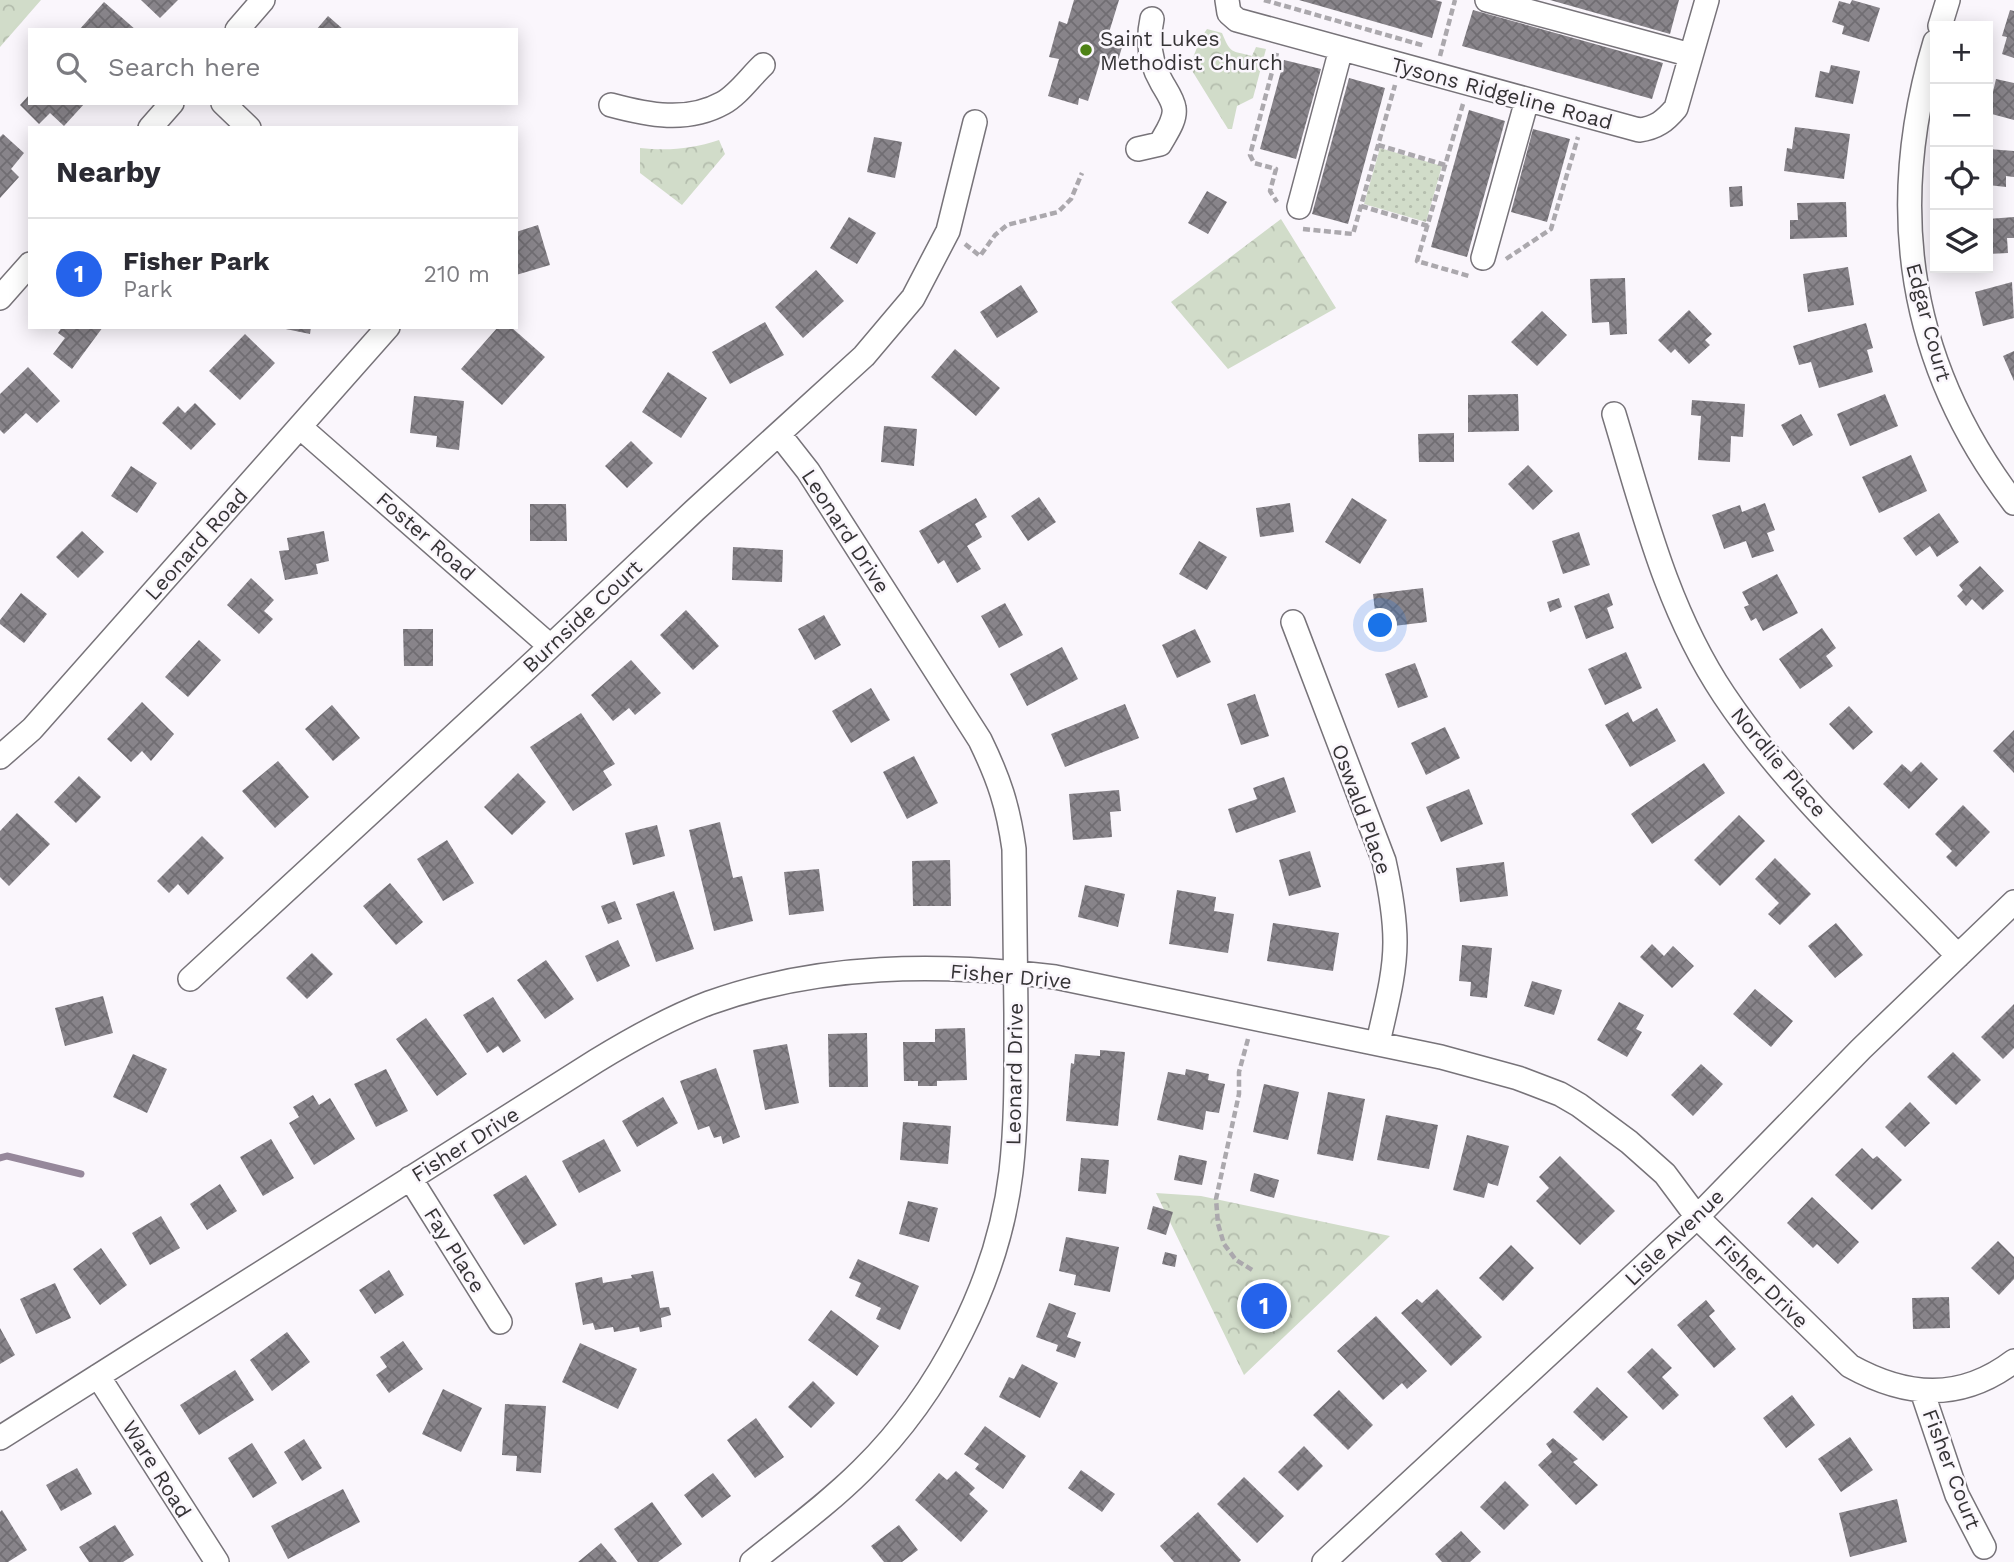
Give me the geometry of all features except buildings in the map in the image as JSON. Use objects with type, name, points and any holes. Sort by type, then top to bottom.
[{"type":"street","points":[[239,28],[263,0]]},
{"type":"street","name":"Tysons Ridgeline Road","points":[[1227,0],[1229,13],[1237,20],[1639,130],[1664,122],[1676,108],[1707,0]]},
{"type":"street","points":[[1487,0],[1691,55]]},
{"type":"street","points":[[1942,21],[1948,0]]},
{"type":"street","points":[[1138,149],[1160,144],[1173,120],[1174,107],[1150,52],[1148,38],[1152,19]]},
{"type":"street","points":[[1292,213],[1341,49]]},
{"type":"street","name":"Edgar Court","points":[[1930,58],[1912,142],[1908,195],[1915,283],[1931,345],[1947,391],[1990,472],[2014,503]]},
{"type":"street","points":[[611,105],[648,115],[686,115],[724,102],[763,65]]},
{"type":"street","points":[[1483,258],[1527,100]]},
{"type":"street","points":[[152,126],[170,105]]},
{"type":"street","points":[[225,105],[247,126]]},
{"type":"street","name":"Burnside Court","points":[[190,979],[864,356],[913,298],[948,231],[975,122]]},
{"type":"street","points":[[0,298],[28,266]]},
{"type":"street","name":"Leonard Road","points":[[0,757],[32,729],[386,329]]},
{"type":"street","name":"Nordlie Place","points":[[1615,414],[1662,574],[1689,633],[1723,694],[1764,750],[1958,956]]},
{"type":"street","name":"Foster Road","points":[[300,427],[550,646]]},
{"type":"street","name":"Leonard Drive","points":[[752,1562],[862,1470],[889,1441],[918,1403],[966,1320],[997,1239],[1011,1175],[1017,1106],[1014,849],[1009,813],[999,779],[980,740],[808,471],[779,434]]},
{"type":"street","name":"Oswald Place","points":[[1293,622],[1384,861],[1393,902],[1395,943],[1391,982],[1378,1043]]},
{"type":"street","name":"Lisle Avenue","points":[[1324,1562],[1697,1217],[1861,1049],[2014,902]]},
{"type":"street","name":"Fisher Drive","points":[[0,1438],[596,1060],[654,1027],[708,1003],[765,986],[841,973],[941,970],[1015,972],[1055,977],[1378,1043],[1441,1057],[1518,1079],[1560,1094],[1629,1142],[1665,1174],[1697,1217],[1850,1366],[1875,1380],[1899,1388],[1922,1391],[1949,1390],[1974,1383],[2003,1370],[2014,1361]]},
{"type":"street","name":"Fay Place","points":[[410,1178],[500,1322]]},
{"type":"street","name":"Ware Road","points":[[98,1376],[216,1562]]},
{"type":"street","name":"Fisher Court","points":[[1922,1391],[1957,1494],[1984,1547]]},
{"type":"path","points":[[1264,0],[1454,54]]},
{"type":"path","points":[[1435,75],[1455,0]]},
{"type":"path","points":[[1289,55],[1278,52],[1250,155],[1254,163],[1276,169],[1270,191],[1292,213],[1353,234],[1395,84]]},
{"type":"path","points":[[1383,81],[1408,88]]},
{"type":"path","points":[[1451,100],[1475,107]]},
{"type":"path","points":[[1567,134],[1578,137]]},
{"type":"path","points":[[1378,145],[1446,164]]},
{"type":"path","points":[[948,231],[980,256],[995,235],[1007,225],[1058,212],[1071,199],[1083,173]]},
{"type":"path","points":[[1361,206],[1428,226]]},
{"type":"path","points":[[1254,1018],[1239,1072],[1239,1094],[1216,1199],[1218,1224],[1224,1244],[1236,1260],[1254,1271]]},
{"type":"green space","points":[[0,0],[41,0],[0,47]]},
{"type":"green space","points":[[1207,29],[1222,33],[1230,48],[1236,52],[1252,56],[1256,47],[1266,49],[1253,98],[1237,106],[1232,129],[1228,129],[1191,69],[1197,48]]},
{"type":"green space","points":[[719,140],[725,154],[682,205],[640,173],[640,148],[680,148]]},
{"type":"green space","points":[[1380,148],[1442,166],[1426,222],[1364,204]]},
{"type":"green space","points":[[1281,219],[1336,308],[1228,369],[1171,302]]},
{"type":"green space","points":[[1156,1193],[1201,1196],[1390,1236],[1244,1375]]},
{"type":"waterway","points":[[0,1158],[7,1156],[81,1174]]},
{"type":"place","name":"Saint Lukes Methodist Church","points":[[1086,50]]},
{"type":"place","name":"Fisher Park","points":[[1264,1306]]}]
